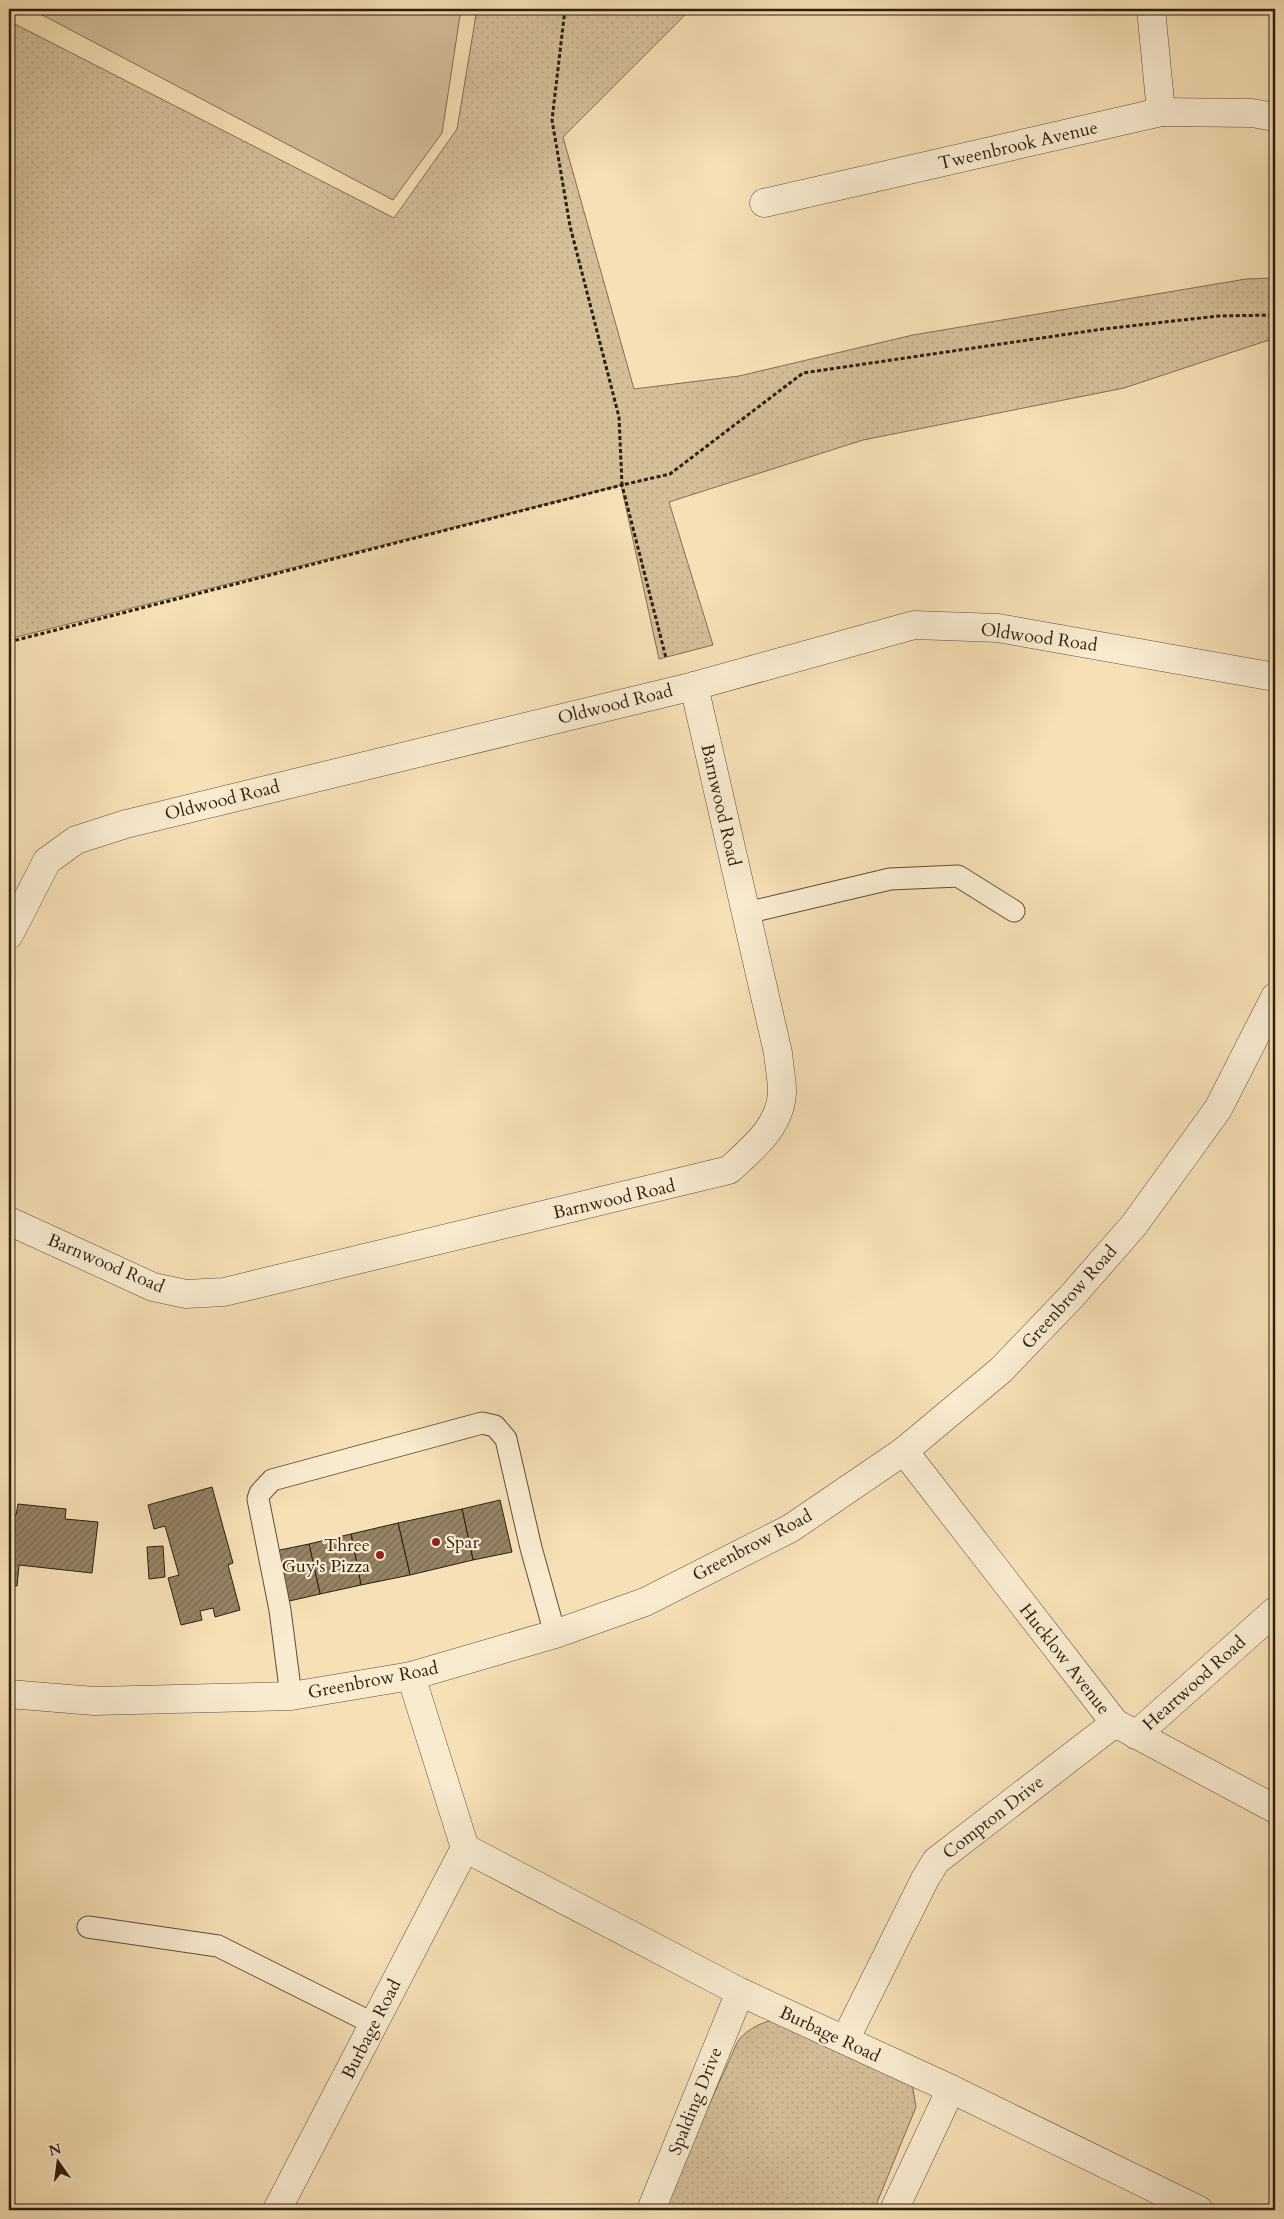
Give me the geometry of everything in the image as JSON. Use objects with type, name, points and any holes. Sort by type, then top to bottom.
[{"type":"street","points":[[1151,9],[1161,112]]},
{"type":"street","name":"Tweenbrook Avenue","points":[[764,203],[1161,112],[1252,113],[1275,117]]},
{"type":"street","name":"Oldwood Road","points":[[9,935],[47,861],[76,840],[126,824],[684,688],[914,625],[998,628],[1275,677]]},
{"type":"street","name":"Barnwood Road","points":[[9,1221],[153,1287],[186,1294],[224,1292],[729,1170],[757,1145],[775,1120],[782,1093],[778,1053],[746,913],[684,688]]},
{"type":"street","name":"Greenbrow Road","points":[[9,1694],[94,1701],[291,1696],[411,1676],[555,1634],[645,1602],[792,1528],[904,1451],[1001,1370],[1071,1297],[1134,1225],[1218,1109],[1275,997]]},
{"type":"street","name":"Hucklow Avenue","points":[[904,1451],[1125,1729],[1275,1809]]},
{"type":"street","name":"Heartwood Road","points":[[1125,1729],[1275,1611]]},
{"type":"street","points":[[411,1676],[465,1848]]},
{"type":"street","name":"Compton Drive","points":[[845,2040],[925,1879],[936,1861],[1125,1729]]},
{"type":"street","name":"Burbage Road","points":[[277,2210],[465,1848],[740,1992],[951,2089],[1199,2210]]},
{"type":"street","name":"Spalding Drive","points":[[651,2210],[740,1992]]},
{"type":"street","points":[[894,2210],[951,2089]]},
{"type":"lane","points":[[746,913],[890,879],[958,876],[1014,911]]},
{"type":"lane","points":[[291,1696],[280,1610],[258,1499],[260,1493],[272,1480],[482,1423],[495,1426],[506,1439],[531,1548],[555,1634]]},
{"type":"lane","points":[[88,1927],[218,1946],[374,2024]]},
{"type":"path","points":[[565,9],[552,120],[570,226],[619,417],[622,485],[684,688]]},
{"type":"path","points":[[9,642],[670,474],[803,373],[1103,329],[1218,316],[1275,315]]},
{"type":"shaded area","points":[[31,9],[461,9],[442,133],[393,200]]},
{"type":"shaded area","points":[[477,9],[691,9],[563,137],[634,389],[739,376],[913,335],[1246,279],[1275,278],[1275,338],[1124,388],[863,440],[669,502],[713,645],[659,659],[621,485],[9,639],[9,21],[394,218],[457,129]]},
{"type":"shaded area","points":[[780,2018],[906,2078],[913,2089],[916,2107],[874,2210],[668,2210],[669,2193],[738,2041],[757,2026]]},
{"type":"building","points":[[212,1487],[233,1563],[228,1565],[240,1610],[215,1617],[213,1608],[200,1611],[202,1620],[181,1625],[168,1578],[179,1575],[165,1526],[154,1529],[148,1505]]},
{"type":"building","points":[[500,1500],[512,1552],[473,1560],[462,1509]]},
{"type":"building","points":[[18,1504],[66,1509],[65,1519],[98,1522],[92,1573],[19,1565],[17,1586],[9,1585],[9,1514],[16,1515]]},
{"type":"building","name":"Spar","points":[[462,1509],[473,1560],[410,1575],[398,1523]]},
{"type":"building","name":"Three Guy's Pizza","points":[[398,1523],[410,1575],[361,1585],[351,1534]]},
{"type":"building","points":[[351,1534],[361,1585],[320,1594],[309,1544]]},
{"type":"building","points":[[309,1544],[320,1594],[285,1602],[275,1551]]},
{"type":"building","points":[[163,1546],[165,1577],[149,1579],[147,1547]]},
{"type":"place","name":"Spar","points":[[436,1542]]},
{"type":"place","name":"Three Guy's Pizza","points":[[380,1555]]}]
